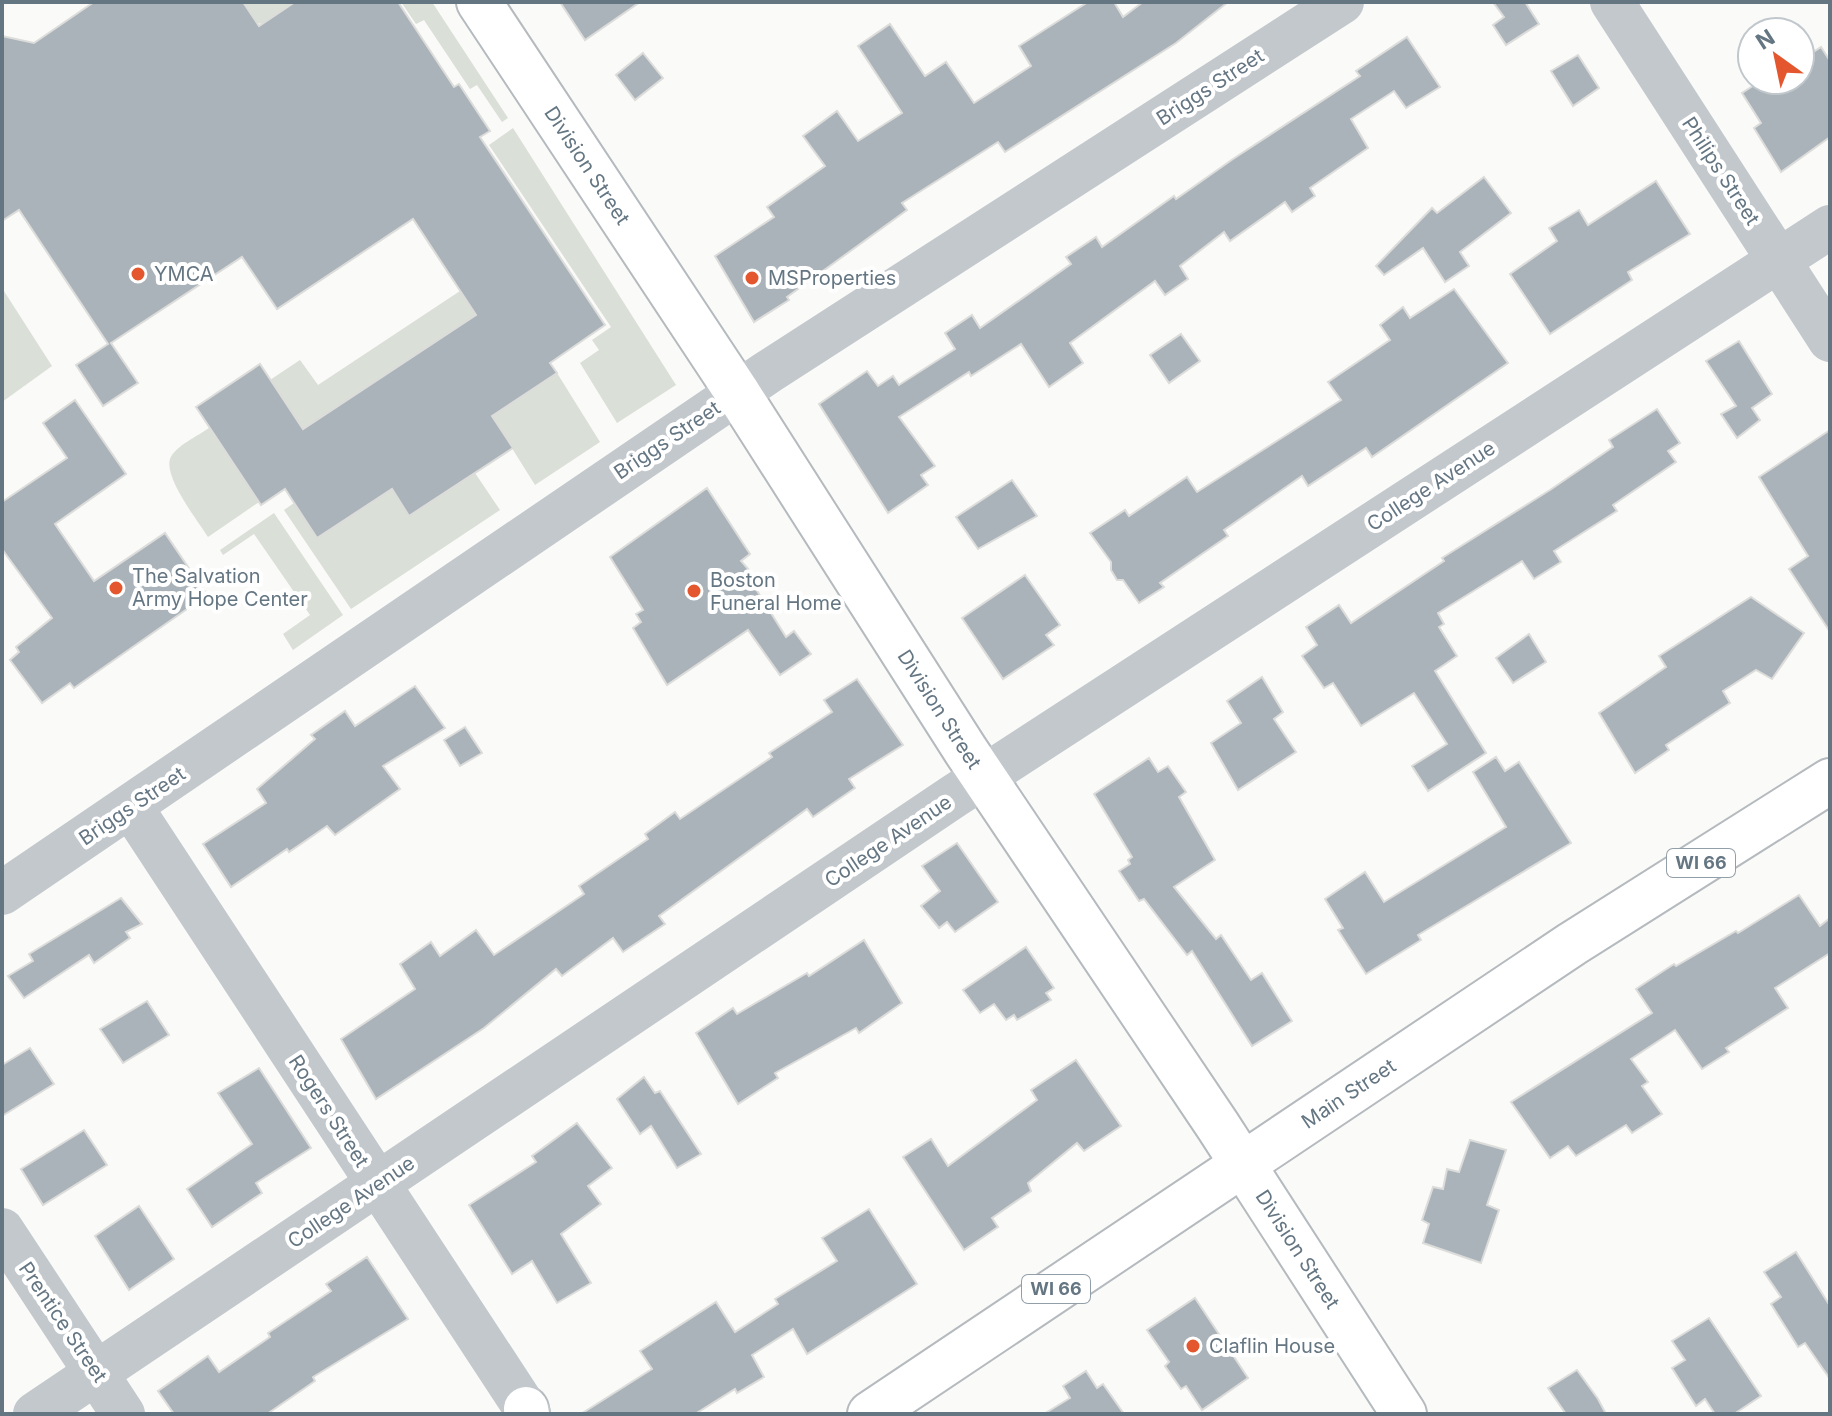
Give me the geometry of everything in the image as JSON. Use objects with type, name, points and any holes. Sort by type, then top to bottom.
[{"type":"main road","name":"Division Street","points":[[479,2],[1404,1414]]},
{"type":"main road","name":"Main Street","points":[[870,1414],[1572,944],[1830,781]]},
{"type":"street","name":"Briggs Street","points":[[2,893],[737,392],[1342,2]]},
{"type":"street","name":"Philips Street","points":[[1612,2],[1830,340]]},
{"type":"street","name":"College Avenue","points":[[35,1414],[984,777],[1830,227]]},
{"type":"street","name":"Rogers Street","points":[[131,807],[527,1412]]},
{"type":"street","name":"Prentice Street","points":[[2,1230],[123,1414]]},
{"type":"shaded area","points":[[243,2],[295,2],[262,24],[257,23]]},
{"type":"shaded area","points":[[401,2],[432,2],[508,118],[502,122],[477,85],[470,89],[424,20],[416,24]]},
{"type":"shaded area","points":[[513,128],[676,385],[617,423],[580,363],[599,350],[592,340],[611,327],[489,145]]},
{"type":"shaded area","points":[[2,288],[52,366],[2,402]]},
{"type":"shaded area","points":[[460,291],[476,315],[303,429],[270,380],[300,360],[318,385]]},
{"type":"shaded area","points":[[557,373],[600,442],[535,485],[492,416]]},
{"type":"shaded area","points":[[209,428],[259,502],[208,537],[177,488],[170,459],[187,442]]},
{"type":"shaded area","points":[[475,473],[500,510],[351,609],[284,510],[294,503],[318,538],[392,489],[410,516]]},
{"type":"shaded area","points":[[274,513],[343,615],[293,650],[283,634],[310,615],[254,534],[223,555],[220,550]]},
{"type":"building","name":"YMCA","points":[[94,2],[243,2],[259,26],[295,2],[398,2],[454,87],[459,84],[490,131],[480,137],[605,325],[550,363],[557,373],[492,416],[513,448],[409,516],[392,489],[317,538],[285,489],[261,505],[196,407],[260,364],[303,429],[476,315],[413,219],[277,309],[242,257],[111,343],[138,383],[103,406],[76,365],[108,344],[19,210],[2,221],[2,36],[34,43]]},
{"type":"building","points":[[560,2],[640,2],[585,40]]},
{"type":"building","points":[[1088,2],[1114,2],[1123,17],[1143,2],[1228,2],[1176,43],[1005,152],[998,142],[902,203],[907,210],[787,297],[789,300],[754,322],[715,256],[774,217],[767,207],[825,166],[803,136],[837,111],[858,141],[902,113],[858,46],[890,24],[925,76],[946,62],[974,103],[1031,66],[1019,46]]},
{"type":"building","points":[[1493,2],[1525,2],[1539,24],[1506,45],[1493,25],[1504,17]]},
{"type":"building","points":[[1407,37],[1440,87],[1406,108],[1394,91],[1351,119],[1368,148],[1310,188],[1315,196],[1292,212],[1285,202],[1230,241],[1224,232],[1180,266],[1188,279],[1165,295],[1155,281],[1070,343],[1083,363],[1049,387],[1021,344],[971,376],[969,372],[899,417],[935,466],[921,475],[928,485],[888,513],[819,404],[867,371],[878,386],[893,376],[899,385],[955,349],[945,333],[972,315],[980,328],[1071,264],[1066,257],[1096,237],[1102,247],[1174,196],[1176,199],[1360,76],[1356,71]]},
{"type":"building","points":[[1821,47],[1830,61],[1830,137],[1781,172],[1754,128],[1761,123],[1744,96],[1816,96],[1816,50]]},
{"type":"building","points":[[643,53],[663,78],[635,100],[616,75]]},
{"type":"building","points":[[1578,55],[1599,88],[1573,106],[1551,71]]},
{"type":"building","points":[[1484,177],[1511,213],[1460,252],[1469,266],[1445,282],[1423,248],[1384,275],[1376,266],[1432,208],[1437,213]]},
{"type":"building","points":[[1656,181],[1690,234],[1628,272],[1632,280],[1550,334],[1510,274],[1557,241],[1549,228],[1579,210],[1588,225]]},
{"type":"building","points":[[1454,289],[1508,363],[1372,457],[1366,448],[1308,486],[1302,476],[1224,530],[1228,536],[1160,583],[1164,587],[1139,603],[1123,580],[1117,580],[1111,570],[1111,562],[1090,533],[1125,510],[1129,516],[1187,477],[1197,492],[1341,400],[1328,382],[1390,340],[1380,325],[1403,307],[1410,318]]},
{"type":"building","points":[[1181,334],[1200,361],[1169,383],[1150,355]]},
{"type":"building","points":[[1739,341],[1772,394],[1752,408],[1760,420],[1737,438],[1721,414],[1736,406],[1706,361]]},
{"type":"building","name":"The Salvation Army Hope Center","points":[[75,400],[126,474],[55,524],[94,581],[165,533],[207,595],[74,688],[70,683],[42,703],[10,660],[19,652],[16,647],[52,618],[2,549],[2,502],[67,458],[43,423]]},
{"type":"building","points":[[1657,409],[1680,443],[1668,451],[1676,462],[1613,505],[1617,511],[1554,551],[1561,562],[1534,579],[1522,561],[1438,613],[1444,624],[1439,627],[1457,656],[1435,671],[1486,753],[1428,791],[1412,766],[1447,744],[1414,693],[1361,726],[1333,683],[1324,688],[1302,656],[1317,645],[1306,627],[1339,605],[1351,623],[1444,561],[1442,558],[1613,447],[1609,440]]},
{"type":"building","points":[[1830,430],[1830,632],[1789,569],[1808,556],[1759,477]]},
{"type":"building","points":[[1012,480],[1037,516],[978,549],[956,517]]},
{"type":"building","name":"Boston Funeral Home","points":[[707,488],[750,554],[741,561],[749,570],[746,573],[786,637],[794,631],[811,654],[780,675],[748,630],[667,685],[633,628],[641,622],[636,614],[643,610],[610,557]]},
{"type":"building","points":[[1025,575],[1060,625],[1046,635],[1054,645],[1003,679],[962,618]]},
{"type":"building","points":[[1751,597],[1804,633],[1772,679],[1756,670],[1723,691],[1730,703],[1666,745],[1669,750],[1635,773],[1599,713],[1666,667],[1659,656]]},
{"type":"building","points":[[1529,634],[1546,662],[1513,683],[1496,658]]},
{"type":"building","points":[[1262,677],[1283,712],[1274,719],[1296,752],[1238,790],[1211,743],[1241,723],[1227,701]]},
{"type":"building","points":[[857,679],[903,745],[849,779],[855,788],[813,817],[807,809],[659,916],[665,924],[623,952],[613,938],[562,976],[556,969],[484,1028],[376,1099],[341,1039],[415,989],[400,964],[431,942],[440,956],[476,930],[494,955],[584,894],[579,886],[648,839],[645,834],[675,812],[680,819],[772,757],[769,753],[832,712],[824,700]]},
{"type":"building","points":[[415,686],[445,728],[383,766],[400,789],[335,835],[327,826],[231,887],[203,844],[266,803],[257,789],[315,739],[311,735],[345,711],[355,726]]},
{"type":"building","points":[[465,727],[482,753],[460,766],[444,740]]},
{"type":"building","points":[[1496,757],[1505,771],[1519,762],[1571,843],[1418,935],[1421,940],[1366,974],[1338,930],[1343,928],[1325,899],[1365,872],[1384,902],[1506,827],[1473,772]]},
{"type":"building","points":[[1149,758],[1158,772],[1168,766],[1186,792],[1179,797],[1215,860],[1174,887],[1216,939],[1221,935],[1251,980],[1262,973],[1292,1021],[1252,1046],[1192,951],[1187,955],[1144,899],[1139,901],[1119,871],[1130,864],[1128,860],[1132,857],[1094,794]]},
{"type":"building","points":[[957,843],[998,902],[955,932],[947,922],[939,928],[921,906],[940,891],[922,866]]},
{"type":"building","points":[[1799,895],[1820,926],[1830,918],[1830,953],[1775,988],[1788,1008],[1726,1048],[1729,1052],[1702,1069],[1675,1030],[1631,1059],[1648,1082],[1642,1086],[1662,1114],[1632,1133],[1626,1125],[1576,1156],[1568,1146],[1550,1158],[1511,1102],[1652,1013],[1636,989],[1674,964],[1676,966],[1736,931],[1738,933]]},
{"type":"building","points":[[121,898],[142,924],[126,932],[130,938],[94,963],[89,955],[24,998],[8,976],[33,961],[29,954]]},
{"type":"building","points":[[864,940],[902,1003],[859,1033],[856,1028],[775,1073],[778,1078],[738,1104],[696,1033],[733,1008],[737,1014],[807,973],[809,976]]},
{"type":"building","points":[[1026,947],[1054,988],[1046,993],[1051,1000],[1017,1020],[1014,1015],[1006,1020],[994,1004],[980,1013],[963,990]]},
{"type":"building","points":[[147,1001],[169,1035],[123,1063],[100,1029]]},
{"type":"building","points":[[30,1048],[54,1084],[2,1116],[2,1065]]},
{"type":"building","points":[[1076,1060],[1121,1126],[1084,1151],[1077,1143],[1028,1183],[1031,1191],[992,1218],[998,1227],[964,1250],[903,1157],[931,1139],[948,1166],[1037,1100],[1031,1090]]},
{"type":"building","points":[[259,1068],[311,1148],[256,1183],[262,1193],[212,1227],[187,1189],[252,1144],[218,1093]]},
{"type":"building","points":[[644,1077],[655,1093],[660,1091],[701,1154],[677,1168],[651,1126],[640,1134],[617,1099]]},
{"type":"building","points":[[577,1123],[612,1168],[588,1186],[601,1204],[561,1234],[591,1283],[557,1303],[532,1261],[512,1274],[469,1205],[536,1162],[532,1156]]},
{"type":"building","points":[[84,1130],[107,1165],[43,1205],[21,1169]]},
{"type":"building","points":[[1470,1140],[1506,1150],[1487,1205],[1499,1210],[1481,1263],[1423,1243],[1429,1224],[1422,1220],[1433,1187],[1443,1189],[1447,1169],[1459,1172]]},
{"type":"building","points":[[139,1206],[174,1259],[129,1290],[95,1236]]},
{"type":"building","points":[[869,1209],[917,1284],[807,1354],[793,1329],[752,1355],[764,1377],[737,1393],[735,1389],[695,1414],[581,1414],[652,1369],[640,1351],[716,1302],[735,1332],[778,1304],[775,1299],[837,1261],[822,1238]]},
{"type":"building","points":[[1796,1252],[1830,1306],[1830,1379],[1805,1343],[1798,1347],[1771,1304],[1781,1297],[1764,1272]]},
{"type":"building","points":[[367,1257],[408,1319],[313,1377],[315,1381],[267,1414],[174,1414],[158,1391],[208,1356],[219,1372],[270,1337],[268,1333],[331,1291],[326,1284]]},
{"type":"building","name":"Claflin House","points":[[1195,1298],[1248,1378],[1202,1410],[1186,1386],[1181,1389],[1165,1366],[1169,1362],[1147,1330]]},
{"type":"building","points":[[1709,1318],[1761,1396],[1734,1414],[1715,1414],[1705,1399],[1696,1406],[1672,1368],[1685,1360],[1672,1341]]},
{"type":"building","points":[[1577,1370],[1606,1414],[1566,1414],[1548,1388]]},
{"type":"building","points":[[1086,1371],[1097,1388],[1103,1384],[1124,1414],[1044,1414],[1070,1398],[1063,1386]]},
{"type":"place","name":"YMCA","points":[[138,274]]},
{"type":"place","name":"MSProperties","points":[[752,278]]},
{"type":"place","name":"The Salvation Army Hope Center","points":[[116,588]]},
{"type":"place","name":"Boston Funeral Home","points":[[694,591]]},
{"type":"place","name":"Claflin House","points":[[1193,1346]]}]
